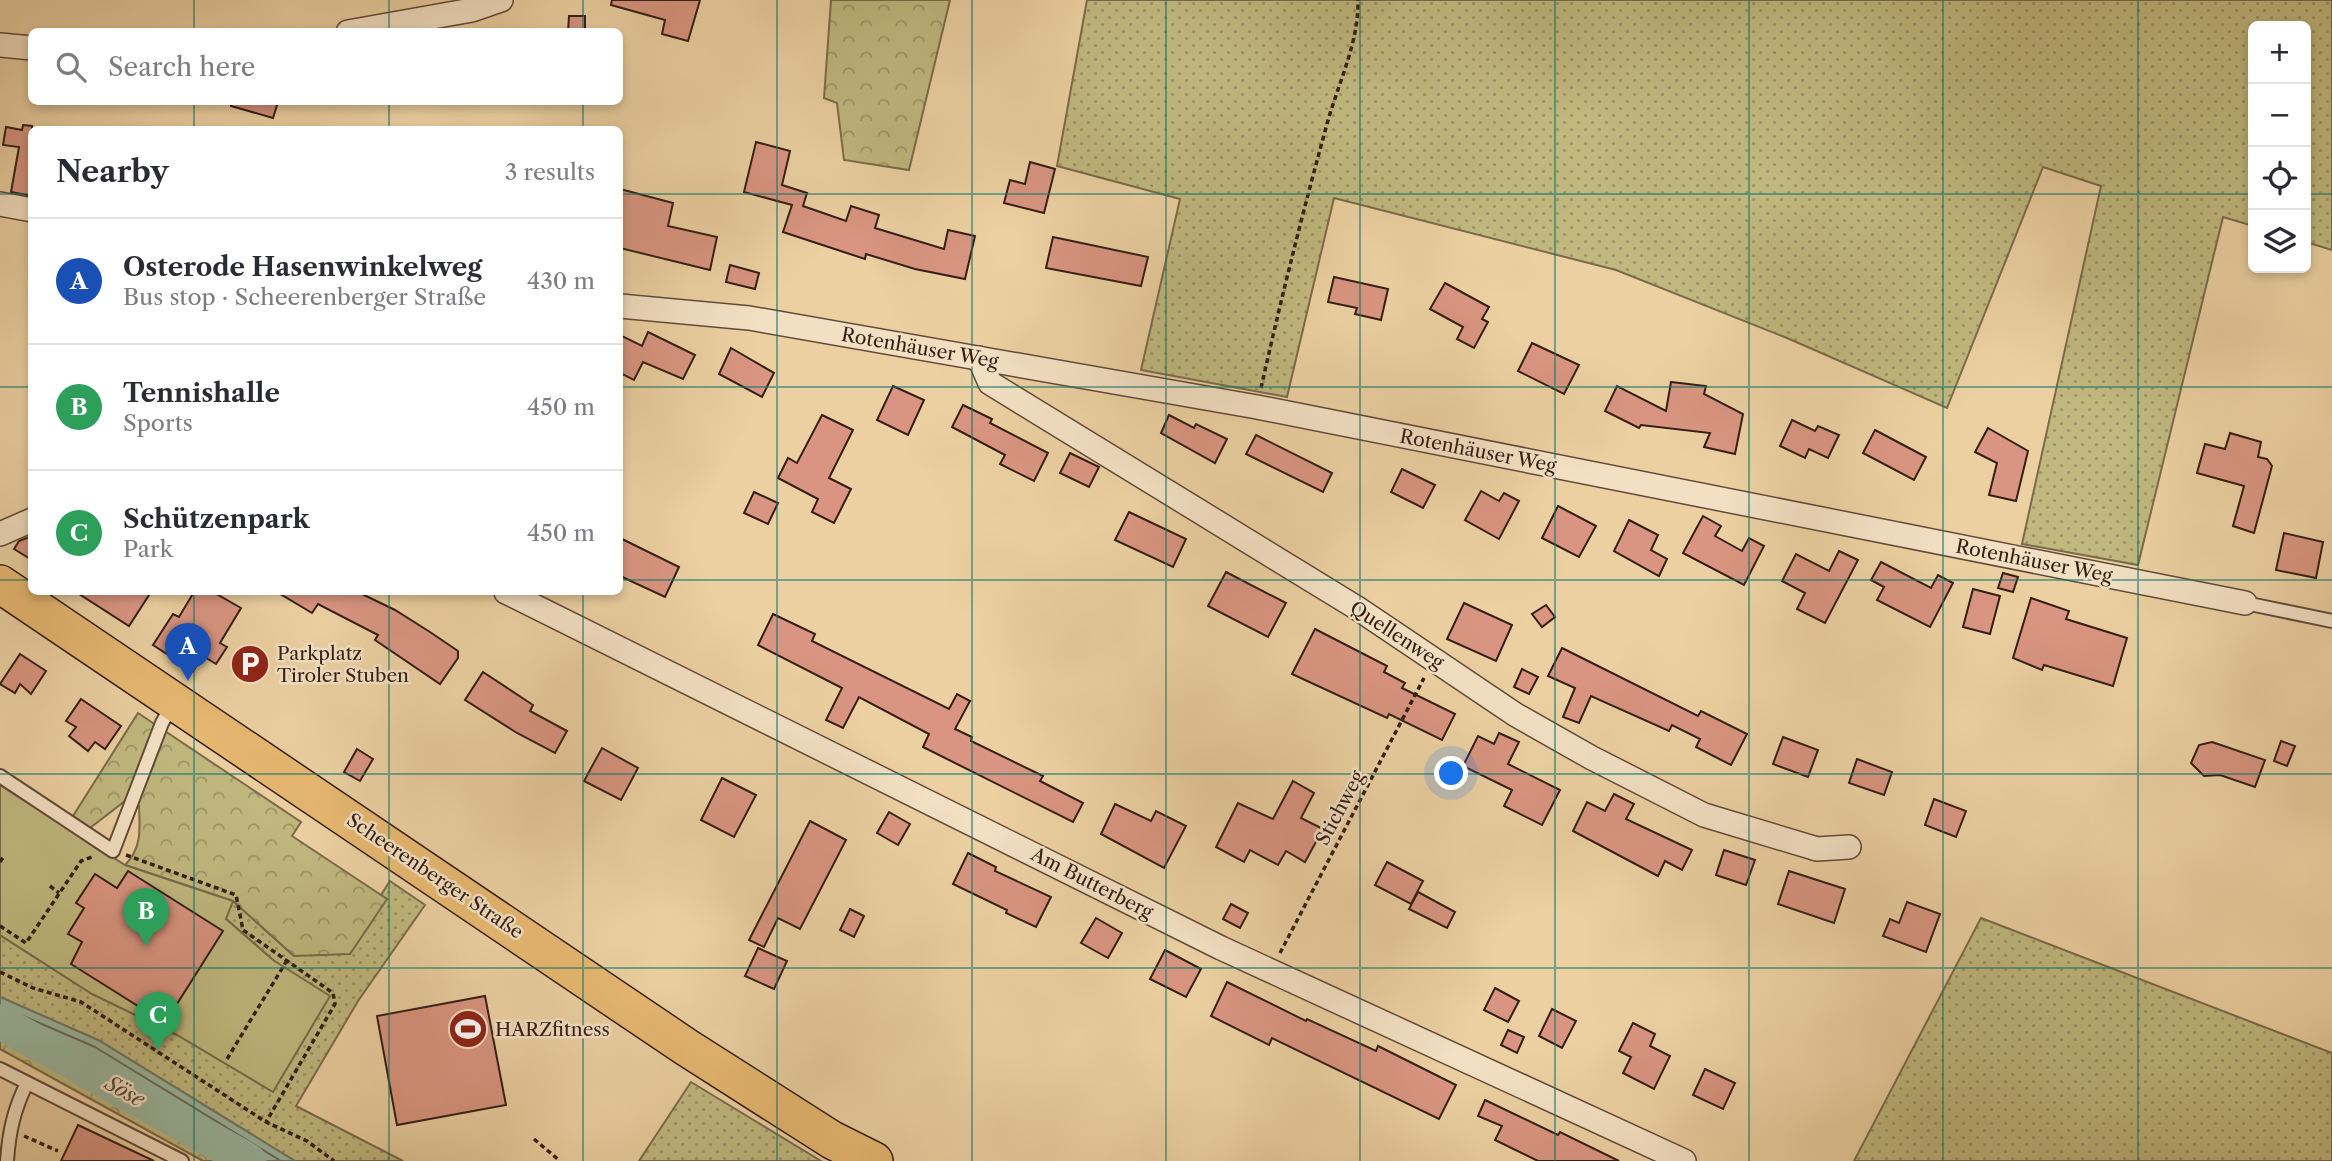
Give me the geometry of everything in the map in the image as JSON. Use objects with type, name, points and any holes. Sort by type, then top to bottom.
[{"type":"main road","name":"Scheerenberger Straße","points":[[0,584],[697,1054],[832,1140],[874,1161]]},
{"type":"street","points":[[371,28],[472,10],[501,0]]},
{"type":"street","points":[[0,45],[28,48]]},
{"type":"street","points":[[0,204],[28,209]]},
{"type":"street","name":"Rotenhäuser Weg","points":[[623,306],[749,318],[1257,407],[2245,603]]},
{"type":"street","name":"Quellenweg","points":[[979,358],[990,383],[1357,608],[1516,715],[1704,815],[1817,849],[1849,847]]},
{"type":"street","points":[[0,534],[28,522]]},
{"type":"street","name":"Am Butterberg","points":[[512,595],[1271,971],[1684,1161]]},
{"type":"lane","name":"Rotenhäuser Weg","points":[[2245,603],[2332,621]]},
{"type":"lane","points":[[0,776],[113,851],[162,723],[174,702]]},
{"type":"lane","points":[[0,1069],[182,1161]]},
{"type":"lane","points":[[7,1161],[9,1130],[27,1083]]},
{"type":"path","points":[[1257,407],[1292,248],[1311,192],[1328,120],[1355,29],[1358,0]]},
{"type":"path","name":"Stichweg","points":[[1271,971],[1434,659]]},
{"type":"path","points":[[0,926],[26,943],[80,861],[94,856],[108,859],[113,851],[236,895],[243,930],[333,993],[335,1004],[266,1122]]},
{"type":"path","points":[[0,862],[4,856]]},
{"type":"path","points":[[50,886],[59,892]]},
{"type":"path","points":[[227,1059],[286,962]]},
{"type":"path","points":[[0,972],[33,988],[81,1002],[266,1122],[307,1141],[334,1161]]},
{"type":"path","points":[[9,1130],[58,1151]]},
{"type":"path","points":[[534,1139],[560,1161]]},
{"type":"green space","points":[[831,0],[950,0],[909,170],[844,160],[837,103],[824,98]]},
{"type":"green space","points":[[1087,0],[2332,0],[2332,250],[2311,244],[2311,21],[2248,21],[2248,224],[2223,217],[2138,565],[2022,544],[2101,186],[2043,167],[1947,408],[1787,338],[1616,270],[1334,198],[1287,397],[1141,370],[1180,199],[1057,166]]},
{"type":"green space","points":[[138,713],[301,822],[292,836],[387,899],[350,954],[294,956],[233,901],[125,865],[137,845],[139,806],[125,801],[90,828],[73,816]]},
{"type":"green space","points":[[0,785],[125,865],[233,901],[226,919],[273,960],[330,996],[273,1092],[177,1035],[92,994],[0,935]]},
{"type":"green space","points":[[390,881],[425,905],[358,1001],[296,1106],[403,1161],[295,1161],[98,1040],[0,997],[0,935],[92,994],[177,1035],[273,960],[225,918],[233,901],[294,956],[387,899],[381,895]]},
{"type":"green space","points":[[1981,918],[2332,1053],[2332,1161],[1854,1161]]},
{"type":"green space","points":[[0,1022],[249,1161],[203,1161],[0,1049]]},
{"type":"green space","points":[[691,1082],[821,1161],[639,1161]]},
{"type":"water","points":[[0,997],[98,1040],[295,1161],[249,1161],[0,1022]]},
{"type":"building","points":[[612,0],[700,0],[688,41],[662,34],[665,20],[611,5]]},
{"type":"building","points":[[569,16],[585,16],[585,28],[568,28]]},
{"type":"building","points":[[231,105],[277,105],[273,118]]},
{"type":"building","points":[[23,125],[32,126],[28,126],[28,195],[11,192],[19,147],[3,145],[6,127],[22,130]]},
{"type":"building","points":[[756,142],[790,151],[782,185],[807,193],[803,206],[846,221],[851,206],[879,215],[875,228],[944,249],[948,230],[975,236],[965,279],[915,269],[866,254],[865,259],[783,232],[792,205],[744,192]]},
{"type":"building","points":[[1030,162],[1055,169],[1044,213],[1004,203],[1010,180],[1025,184]]},
{"type":"building","points":[[623,190],[673,203],[668,226],[717,237],[710,270],[623,249]]},
{"type":"building","points":[[1053,237],[1148,257],[1141,286],[1046,268]]},
{"type":"building","points":[[730,265],[759,273],[755,289],[726,282]]},
{"type":"building","points":[[1334,277],[1388,289],[1381,320],[1355,314],[1357,308],[1328,302]]},
{"type":"building","points":[[1445,283],[1489,307],[1482,319],[1488,322],[1474,348],[1457,339],[1463,327],[1430,309]]},
{"type":"building","points":[[648,332],[695,355],[683,379],[643,362],[634,380],[623,374],[623,336],[642,346]]},
{"type":"building","points":[[1532,343],[1579,365],[1564,394],[1518,371]]},
{"type":"building","points":[[731,348],[774,373],[762,397],[719,374]]},
{"type":"building","points":[[1671,382],[1706,386],[1704,394],[1743,414],[1735,454],[1704,447],[1710,433],[1641,425],[1639,428],[1605,411],[1617,386],[1666,411]]},
{"type":"building","points":[[893,386],[924,400],[908,435],[877,420]]},
{"type":"building","points":[[963,405],[992,419],[990,423],[1048,453],[1034,481],[1000,464],[1005,455],[952,427]]},
{"type":"building","points":[[822,415],[853,430],[829,478],[851,489],[834,523],[812,512],[818,499],[778,478],[788,458],[797,463]]},
{"type":"building","points":[[1169,415],[1194,428],[1196,424],[1227,439],[1215,463],[1161,433]]},
{"type":"building","points":[[1792,420],[1815,431],[1818,426],[1839,435],[1828,458],[1809,449],[1805,458],[1780,446]]},
{"type":"building","points":[[1988,428],[2028,451],[2016,501],[1989,495],[1997,463],[1975,452]]},
{"type":"building","points":[[1875,430],[1926,457],[1914,480],[1863,453]]},
{"type":"building","points":[[2230,433],[2261,442],[2258,457],[2267,459],[2272,466],[2254,533],[2233,526],[2244,486],[2197,473],[2205,444],[2225,449]]},
{"type":"building","points":[[1256,435],[1332,473],[1323,492],[1246,454]]},
{"type":"building","points":[[1070,453],[1099,467],[1089,487],[1060,473]]},
{"type":"building","points":[[1402,469],[1435,485],[1423,508],[1391,492]]},
{"type":"building","points":[[1481,491],[1499,501],[1504,493],[1519,501],[1499,539],[1465,520]]},
{"type":"building","points":[[754,492],[778,503],[768,524],[744,513]]},
{"type":"building","points":[[1558,506],[1596,526],[1579,557],[1542,538]]},
{"type":"building","points":[[1129,512],[1186,539],[1173,567],[1115,540]]},
{"type":"building","points":[[1703,516],[1721,526],[1715,536],[1742,551],[1749,538],[1764,546],[1744,585],[1683,553]]},
{"type":"building","points":[[1629,520],[1658,535],[1651,550],[1667,559],[1659,576],[1614,551]]},
{"type":"building","points":[[2284,533],[2323,542],[2316,578],[2276,570]]},
{"type":"building","points":[[28,538],[28,558],[14,549],[19,541]]},
{"type":"building","points":[[623,539],[679,567],[665,597],[623,577]]},
{"type":"building","points":[[1839,551],[1858,560],[1825,623],[1797,609],[1805,593],[1782,581],[1796,554],[1829,571]]},
{"type":"building","points":[[1881,562],[1931,588],[1938,575],[1953,583],[1930,627],[1877,600],[1884,587],[1871,580]]},
{"type":"building","points":[[1226,572],[1286,603],[1268,637],[1208,606]]},
{"type":"building","points":[[2003,573],[2018,577],[2013,592],[1998,588]]},
{"type":"building","points":[[1973,589],[2000,596],[1990,634],[1963,627]]},
{"type":"building","points":[[81,595],[149,595],[129,626]]},
{"type":"building","points":[[192,595],[218,595],[241,608],[220,643],[227,647],[216,664],[203,656],[193,671],[153,645],[173,614],[179,617]]},
{"type":"building","points":[[282,595],[364,595],[430,632],[458,651],[458,658],[440,684],[375,640],[378,635],[318,604],[312,613]]},
{"type":"building","points":[[2031,598],[2069,611],[2066,619],[2127,638],[2113,686],[2044,665],[2042,670],[2013,658]]},
{"type":"building","points":[[1464,603],[1512,625],[1496,661],[1447,639]]},
{"type":"building","points":[[1546,605],[1555,617],[1542,627],[1532,614]]},
{"type":"building","points":[[773,614],[815,634],[812,641],[949,709],[957,694],[970,701],[955,729],[972,737],[971,741],[1043,776],[1040,781],[1083,803],[1073,822],[923,747],[929,734],[859,697],[843,728],[826,720],[842,688],[758,645]]},
{"type":"building","points":[[1315,629],[1387,666],[1384,672],[1405,683],[1402,688],[1455,714],[1442,740],[1389,714],[1387,718],[1292,674]]},
{"type":"building","points":[[1562,648],[1698,716],[1701,711],[1747,734],[1731,765],[1696,747],[1700,739],[1672,725],[1669,731],[1591,696],[1579,723],[1563,717],[1575,688],[1548,676]]},
{"type":"building","points":[[20,654],[46,671],[31,694],[20,684],[15,693],[0,684]]},
{"type":"building","points":[[1522,669],[1538,677],[1529,694],[1514,687]]},
{"type":"building","points":[[483,672],[533,705],[530,711],[567,731],[555,753],[465,700]]},
{"type":"building","points":[[81,699],[121,726],[105,749],[95,742],[88,751],[69,736],[76,727],[66,721]]},
{"type":"building","points":[[1499,733],[1519,742],[1508,764],[1560,790],[1542,825],[1504,806],[1512,790],[1463,766],[1478,736],[1494,744]]},
{"type":"building","points":[[1783,737],[1818,750],[1808,777],[1773,764]]},
{"type":"building","points":[[2281,741],[2295,746],[2287,766],[2274,761]]},
{"type":"building","points":[[2212,742],[2265,760],[2255,787],[2220,775],[2204,776],[2191,763],[2199,745]]},
{"type":"building","points":[[602,748],[638,768],[621,800],[584,781]]},
{"type":"building","points":[[357,749],[373,759],[360,781],[344,772]]},
{"type":"building","points":[[1857,759],[1892,772],[1884,795],[1849,783]]},
{"type":"building","points":[[722,778],[756,795],[734,837],[701,820]]},
{"type":"building","points":[[1293,781],[1314,793],[1301,818],[1323,829],[1305,862],[1286,851],[1278,865],[1250,850],[1244,862],[1216,847],[1238,803],[1273,819]]},
{"type":"building","points":[[1614,794],[1634,804],[1626,819],[1692,850],[1682,870],[1665,861],[1658,876],[1573,831],[1587,802],[1605,811]]},
{"type":"building","points":[[1934,799],[1966,811],[1956,837],[1925,825]]},
{"type":"building","points":[[1115,804],[1151,821],[1156,811],[1186,826],[1164,868],[1101,834]]},
{"type":"building","points":[[889,812],[910,824],[898,845],[877,833]]},
{"type":"building","points":[[810,821],[846,840],[800,929],[778,918],[764,947],[749,940]]},
{"type":"building","points":[[1724,850],[1755,860],[1746,885],[1716,875]]},
{"type":"building","points":[[968,853],[996,867],[995,871],[1051,897],[1036,927],[953,884]]},
{"type":"building","points":[[1387,862],[1423,881],[1411,904],[1375,885]]},
{"type":"building","points":[[128,871],[223,931],[165,1023],[71,964],[82,942],[68,934],[84,908],[76,903],[95,874],[117,888]]},
{"type":"building","points":[[1789,871],[1845,889],[1834,923],[1778,904]]},
{"type":"building","points":[[1418,892],[1455,912],[1447,928],[1409,909]]},
{"type":"building","points":[[1907,902],[1940,914],[1926,952],[1883,936],[1890,919],[1899,923]]},
{"type":"building","points":[[1231,904],[1248,913],[1240,928],[1223,919]]},
{"type":"building","points":[[850,909],[864,916],[854,937],[840,930]]},
{"type":"building","points":[[1096,918],[1122,933],[1108,958],[1081,943]]},
{"type":"building","points":[[758,948],[787,961],[774,989],[745,976]]},
{"type":"building","points":[[1165,950],[1201,969],[1186,997],[1150,979]]},
{"type":"building","points":[[1227,982],[1306,1021],[1307,1019],[1376,1051],[1378,1046],[1456,1085],[1439,1119],[1272,1038],[1269,1045],[1211,1016]]},
{"type":"building","points":[[1495,988],[1519,1001],[1508,1022],[1484,1010]]},
{"type":"building","points":[[485,996],[506,1105],[397,1125],[377,1016]]},
{"type":"building","points":[[1552,1009],[1576,1021],[1562,1048],[1539,1036]]},
{"type":"building","points":[[1633,1023],[1655,1034],[1650,1046],[1670,1056],[1654,1089],[1623,1073],[1631,1057],[1619,1051]]},
{"type":"building","points":[[1508,1030],[1524,1037],[1517,1053],[1501,1045]]},
{"type":"building","points":[[1705,1069],[1735,1083],[1723,1109],[1693,1095]]},
{"type":"building","points":[[1485,1100],[1619,1161],[1538,1161],[1495,1140],[1502,1126],[1478,1116]]},
{"type":"building","points":[[78,1125],[154,1161],[61,1161]]},
{"type":"waterway","name":"Söse","points":[[0,1022],[249,1161]]},
{"type":"place","name":"Parkplatz Tiroler Stuben","points":[[250,664]]},
{"type":"place","name":"Osterode Hasenwinkelweg","points":[[188,681]]},
{"type":"place","name":"Tennishalle","points":[[146,946]]},
{"type":"place","name":"HARZfitness","points":[[468,1029]]},
{"type":"place","name":"Schützenpark","points":[[158,1050]]}]
